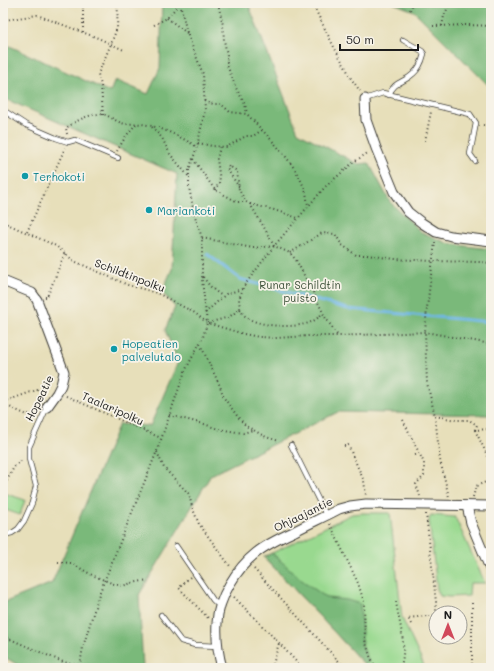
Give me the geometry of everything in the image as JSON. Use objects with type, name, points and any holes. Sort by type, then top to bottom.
[{"type":"street","points":[[365,99],[366,120],[376,148],[394,192],[408,212],[436,232],[451,236],[491,241]]},
{"type":"street","name":"Hopeatie","points":[[3,281],[32,293],[37,300],[64,372],[61,385],[47,406]]},
{"type":"street","points":[[470,503],[471,523],[491,571]]},
{"type":"street","name":"Ohjaajantie","points":[[222,668],[218,655],[217,622],[221,604],[227,590],[246,562],[270,543],[326,515],[350,506],[366,504],[470,503],[491,506]]},
{"type":"lane","points":[[389,95],[391,89],[413,74],[422,62],[424,54],[422,51],[403,40]]},
{"type":"lane","points":[[365,99],[382,94],[470,114],[476,123],[470,154],[475,161]]},
{"type":"lane","points":[[3,110],[26,125],[56,138],[68,142],[75,140],[116,157]]},
{"type":"lane","name":"Hopeatie","points":[[3,535],[12,533],[18,529],[24,521],[32,503],[36,486],[29,459],[29,447],[47,406]]},
{"type":"lane","points":[[291,445],[326,515]]},
{"type":"lane","points":[[176,546],[213,600],[216,603],[221,604]]},
{"type":"lane","points":[[161,615],[181,641],[195,646],[218,646]]},
{"type":"path","points":[[83,3],[83,33]]},
{"type":"path","points":[[103,115],[101,85],[98,74],[117,28],[118,3]]},
{"type":"path","points":[[154,25],[167,18],[180,3]]},
{"type":"path","points":[[77,668],[80,665],[83,646],[104,580],[157,451],[185,371],[200,344],[207,324],[202,276],[202,238],[194,213],[189,186],[189,170],[197,147],[205,110],[202,74],[187,33],[180,3]]},
{"type":"path","points":[[219,3],[224,40],[228,55],[227,65],[236,88],[245,104],[247,114],[275,144],[295,170],[306,191],[309,206]]},
{"type":"path","points":[[312,3],[350,77],[365,99]]},
{"type":"path","points":[[410,10],[413,3]]},
{"type":"path","points":[[442,26],[444,16],[450,3]]},
{"type":"path","points":[[6,20],[37,15],[124,50]]},
{"type":"path","points":[[167,18],[187,33]]},
{"type":"path","points":[[433,26],[491,26]]},
{"type":"path","points":[[204,101],[213,104],[222,104],[230,112],[247,114]]},
{"type":"path","points":[[425,141],[432,105]]},
{"type":"path","points":[[27,232],[68,142],[66,128],[76,121],[88,116],[99,114],[124,123],[152,126],[183,138],[197,147]]},
{"type":"path","points":[[116,157],[126,136],[136,124]]},
{"type":"path","points":[[152,126],[162,138],[170,154],[189,177]]},
{"type":"path","points":[[198,143],[227,147],[246,136],[253,136],[262,130]]},
{"type":"path","points":[[215,190],[220,181],[217,159],[220,147]]},
{"type":"path","points":[[323,313],[310,323],[298,326],[260,323],[244,315],[240,309],[239,299],[242,289],[274,246],[325,187],[354,162],[376,148]]},
{"type":"path","points":[[193,159],[215,190],[238,202],[246,202],[298,218]]},
{"type":"path","points":[[239,187],[238,172],[229,166],[227,169],[239,187],[246,202]]},
{"type":"path","points":[[250,204],[274,246]]},
{"type":"path","name":"Schildtinpolku","points":[[3,222],[56,246],[74,261],[128,285],[157,293],[195,313],[207,324]]},
{"type":"path","points":[[436,232],[424,332],[428,383],[436,416],[440,460],[450,500]]},
{"type":"path","points":[[290,253],[322,233],[335,234],[342,246],[356,255],[395,259],[491,263]]},
{"type":"path","points":[[202,238],[253,248],[274,246],[290,253],[296,260],[323,313],[338,336]]},
{"type":"path","points":[[46,297],[65,253]]},
{"type":"path","points":[[202,276],[217,293],[223,296]]},
{"type":"path","points":[[206,313],[226,294],[242,289]]},
{"type":"path","points":[[207,324],[228,317],[240,309]]},
{"type":"path","points":[[207,324],[259,337],[275,338],[424,332],[491,344]]},
{"type":"path","points":[[200,344],[220,386],[224,398],[238,417],[246,426],[266,437],[279,441]]},
{"type":"path","points":[[42,382],[44,387]]},
{"type":"path","points":[[3,403],[37,390],[40,392]]},
{"type":"path","points":[[18,392],[20,396]]},
{"type":"path","name":"Taalaripolku","points":[[57,393],[161,438]]},
{"type":"path","points":[[3,403],[27,415],[31,413]]},
{"type":"path","points":[[169,416],[204,424],[218,429],[243,433],[253,430]]},
{"type":"path","points":[[436,416],[456,420],[469,420],[477,425],[475,430],[478,439],[491,463]]},
{"type":"path","points":[[403,420],[424,463],[424,476],[416,484],[421,499]]},
{"type":"path","points":[[475,430],[491,429]]},
{"type":"path","points":[[344,446],[348,445],[364,481],[366,504]]},
{"type":"path","points":[[157,451],[164,468],[189,494],[192,507],[199,524],[229,566],[233,569]]},
{"type":"path","points":[[415,455],[419,454]]},
{"type":"path","points":[[3,488],[14,466],[29,455]]},
{"type":"path","points":[[470,503],[476,486],[491,480]]},
{"type":"path","points":[[426,511],[436,605]]},
{"type":"path","points":[[326,515],[358,583],[364,602],[365,640],[376,668]]},
{"type":"path","points":[[58,562],[71,563],[104,580],[122,586],[148,580]]},
{"type":"path","points":[[246,562],[258,573],[345,668]]},
{"type":"path","points":[[194,573],[179,588],[209,619],[217,622]]},
{"type":"path","points":[[227,590],[302,668]]},
{"type":"path","points":[[472,600],[472,668]]},
{"type":"path","points":[[396,602],[403,645],[402,664],[400,668]]},
{"type":"path","points":[[411,624],[408,618],[428,615]]},
{"type":"path","points":[[3,636],[63,662],[80,665],[84,668]]},
{"type":"path","points":[[272,668],[279,643]]},
{"type":"green space","name":"Runar Schildtin puisto","points":[[162,3],[248,3],[298,132],[358,164],[369,163],[390,202],[421,232],[447,243],[491,249],[491,415],[338,412],[211,475],[139,595],[143,668],[23,668],[3,656],[3,603],[52,583],[119,424],[150,426],[178,362],[165,330],[175,307],[162,292],[172,269],[177,174],[3,98],[3,43],[110,92],[115,80],[148,94],[160,68]]},
{"type":"green space","points":[[393,3],[491,3],[491,88],[414,11]]},
{"type":"green space","points":[[4,493],[25,500],[20,515],[3,509]]},
{"type":"green space","points":[[390,513],[402,618],[425,668],[368,668],[264,557],[352,514]]},
{"type":"green space","points":[[431,515],[455,517],[485,583],[470,583],[469,596],[440,596],[437,589],[429,520]]},
{"type":"green space","points":[[272,553],[303,581],[327,598],[347,600],[360,604],[362,645],[369,662],[364,664],[264,557]]},
{"type":"waterway","points":[[207,254],[240,279],[348,309],[491,322]]},
{"type":"place","name":"Terhokoti","points":[[25,176]]},
{"type":"place","name":"Mariankoti","points":[[149,210]]},
{"type":"place","name":"Hopeatien palvelutalo","points":[[114,349]]}]
